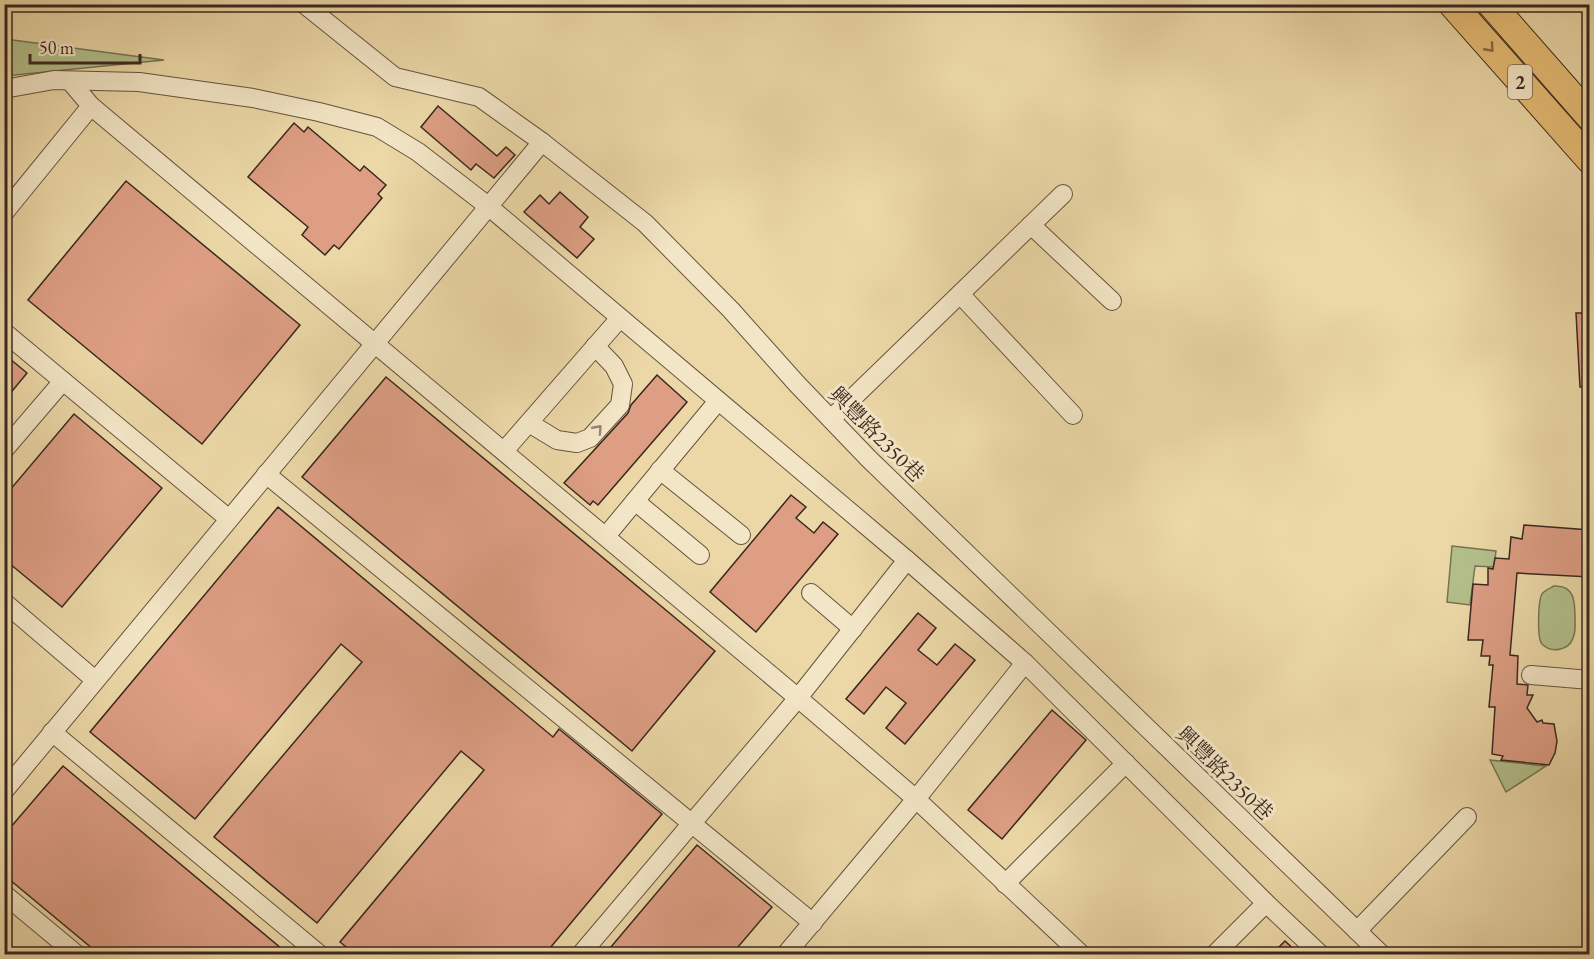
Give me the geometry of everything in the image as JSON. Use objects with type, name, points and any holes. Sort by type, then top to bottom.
[{"type":"highway","name":"2","points":[[1452,4],[1590,160]]},
{"type":"highway","name":"2","points":[[1491,4],[1590,117]]},
{"type":"street","name":"興豐路2350巷","points":[[304,4],[395,77],[479,97],[542,142],[645,223],[731,310],[831,419],[928,516],[1381,954]]},
{"type":"street","points":[[4,89],[54,80],[139,82],[254,98],[377,127],[418,152],[488,206],[907,560],[1025,663],[1320,954]]},
{"type":"street","points":[[70,81],[91,106],[798,698],[916,800],[1080,954]]},
{"type":"street","points":[[4,213],[91,106]]},
{"type":"street","points":[[4,791],[542,142]]},
{"type":"street","points":[[831,419],[1063,194]]},
{"type":"street","points":[[1030,225],[1112,301]]},
{"type":"street","points":[[960,294],[1073,414]]},
{"type":"street","points":[[504,451],[620,318]]},
{"type":"street","points":[[4,332],[229,519]]},
{"type":"street","points":[[528,423],[557,440],[577,443],[590,438],[620,405],[623,384],[614,366],[595,346]]},
{"type":"street","points":[[4,450],[63,381]]},
{"type":"street","points":[[606,536],[718,401]]},
{"type":"street","points":[[660,470],[741,535]]},
{"type":"street","points":[[266,474],[813,923]]},
{"type":"street","points":[[635,501],[700,555]]},
{"type":"street","points":[[581,954],[798,698],[907,560]]},
{"type":"street","points":[[811,593],[853,629]]},
{"type":"street","points":[[4,602],[95,680]]},
{"type":"street","points":[[786,954],[916,800],[1025,663]]},
{"type":"street","points":[[1531,675],[1590,680]]},
{"type":"street","points":[[52,732],[319,954]]},
{"type":"street","points":[[1005,884],[1126,763]]},
{"type":"street","points":[[1357,932],[1467,817]]},
{"type":"street","points":[[4,894],[76,954]]},
{"type":"street","points":[[1215,954],[1266,903]]},
{"type":"green space","points":[[5,39],[164,60],[5,76]]},
{"type":"green space","points":[[1452,546],[1496,551],[1494,567],[1475,566],[1470,605],[1447,602]]},
{"type":"green space","points":[[1554,586],[1561,586],[1570,592],[1574,601],[1575,613],[1575,631],[1571,642],[1564,648],[1555,650],[1542,644],[1539,628],[1542,594]]},
{"type":"green space","points":[[1490,760],[1546,766],[1506,792]]},
{"type":"building","points":[[438,106],[497,156],[506,147],[515,155],[494,178],[476,164],[471,170],[421,127]]},
{"type":"building","points":[[294,123],[304,132],[308,127],[360,171],[364,166],[386,185],[378,194],[382,198],[339,249],[334,245],[325,255],[302,235],[308,227],[248,177]]},
{"type":"building","points":[[126,181],[300,325],[202,444],[28,300]]},
{"type":"building","points":[[560,192],[588,217],[580,227],[594,239],[577,258],[524,212],[540,195],[549,204]]},
{"type":"building","points":[[1576,313],[1590,313],[1590,387],[1580,387]]},
{"type":"building","points":[[4,354],[27,373],[4,401]]},
{"type":"building","points":[[657,375],[687,402],[598,505],[593,501],[590,505],[564,483],[628,413],[631,405]]},
{"type":"building","points":[[386,377],[715,651],[632,751],[302,477]]},
{"type":"building","points":[[74,414],[162,488],[62,607],[4,559],[4,497]]},
{"type":"building","points":[[791,495],[806,507],[796,518],[814,533],[823,522],[838,534],[756,632],[710,592]]},
{"type":"building","points":[[278,507],[553,737],[559,729],[662,814],[545,954],[355,954],[340,942],[484,770],[461,751],[317,923],[214,837],[362,662],[341,644],[195,819],[90,732]]},
{"type":"building","points":[[1524,525],[1590,530],[1590,577],[1517,573],[1510,655],[1518,656],[1517,684],[1528,685],[1527,695],[1533,695],[1527,708],[1537,722],[1542,720],[1543,723],[1554,724],[1557,741],[1555,753],[1549,765],[1501,760],[1503,756],[1492,754],[1495,707],[1489,707],[1493,665],[1489,665],[1490,656],[1481,656],[1483,640],[1468,640],[1473,584],[1488,585],[1488,568],[1493,569],[1495,558],[1509,559],[1511,537],[1522,539]]},
{"type":"building","points":[[918,613],[936,628],[918,650],[937,665],[955,644],[975,660],[905,744],[886,728],[906,703],[886,687],[864,714],[846,699]]},
{"type":"building","points":[[1052,710],[1086,740],[1002,839],[968,810]]},
{"type":"building","points":[[63,766],[288,954],[99,954],[4,875],[4,835]]},
{"type":"building","points":[[697,845],[772,907],[732,954],[605,954]]},
{"type":"building","points":[[1285,941],[1299,954],[1272,954]]}]
